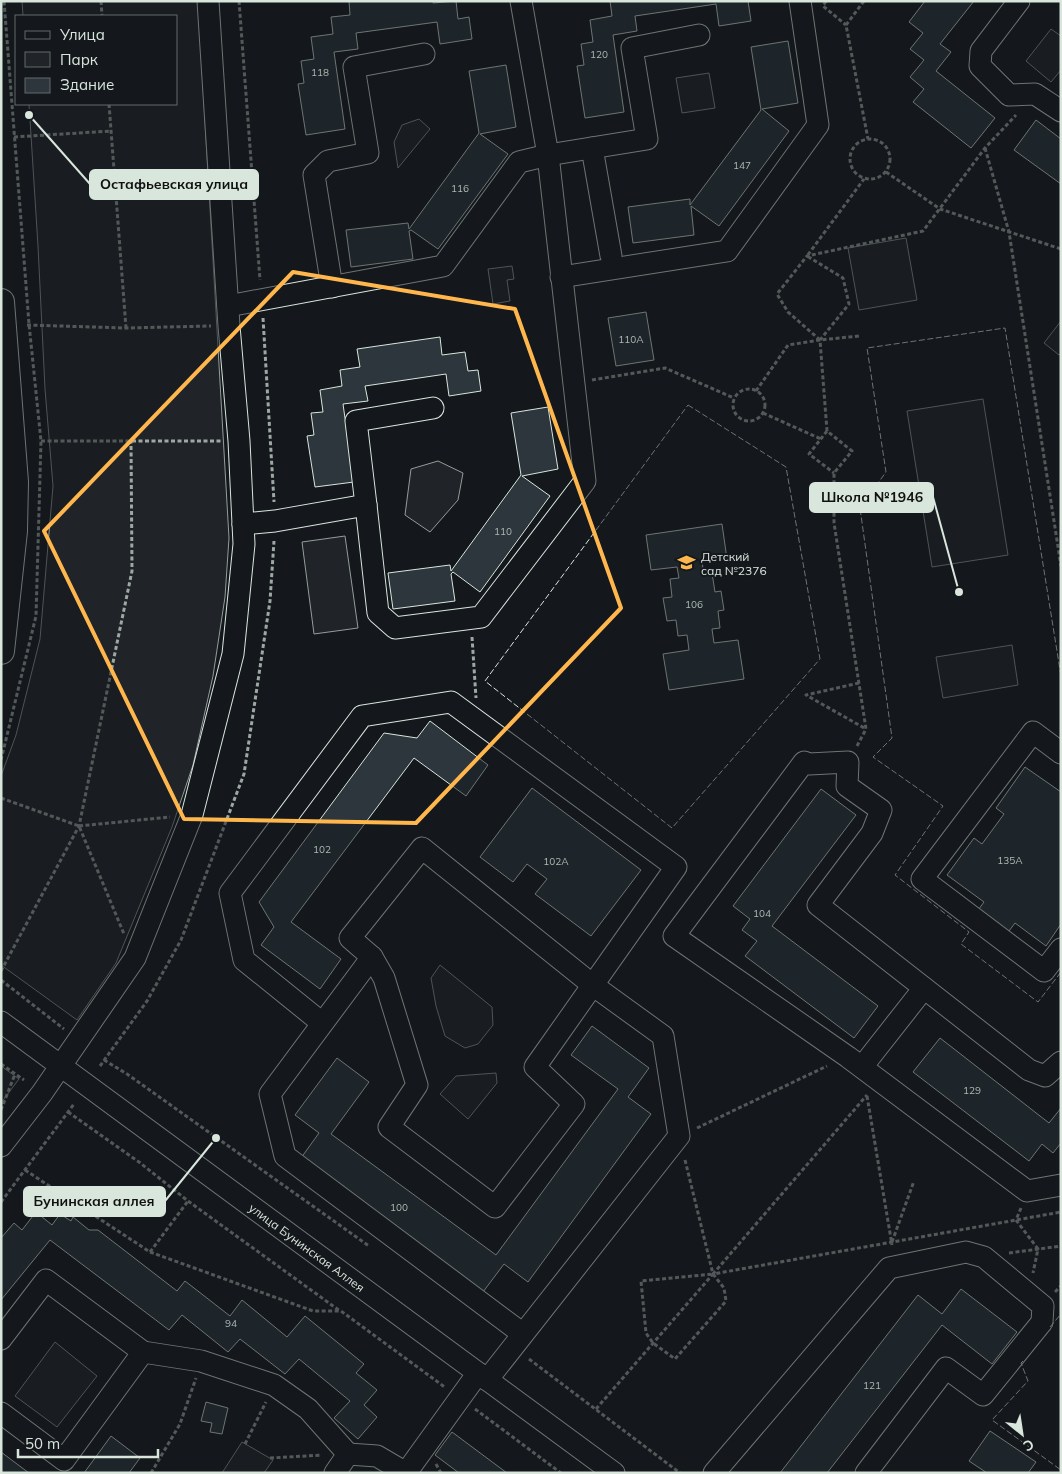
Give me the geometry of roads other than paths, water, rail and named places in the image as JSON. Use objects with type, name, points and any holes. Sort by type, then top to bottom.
[{"type":"main road","points":[[1,302],[6,402],[14,482],[14,531],[1,651]]},
{"type":"street","points":[[1,1146],[42,1093],[134,958],[192,815],[233,654],[244,544],[239,441],[228,316],[208,1]]},
{"type":"street","points":[[433,408],[356,421],[378,613],[395,628],[481,617],[585,481],[548,155],[520,1]]},
{"type":"street","points":[[561,277],[727,251],[818,124],[800,1]]},
{"type":"street","points":[[1019,1],[980,52],[980,66],[1009,95],[1035,94],[1061,111]]},
{"type":"street","points":[[228,316],[332,287],[443,266],[519,162],[548,155],[647,140],[632,48],[699,34]]},
{"type":"street","points":[[332,287],[314,175],[328,161],[368,153],[354,67],[424,54]]},
{"type":"street","points":[[592,148],[611,256]]},
{"type":"street","points":[[243,524],[275,521],[366,505]]},
{"type":"street","points":[[1,1339],[46,1280],[143,1352],[201,1361],[274,1385],[308,1409],[348,1454],[378,1456],[406,1473],[460,1398],[523,1334],[679,1136],[663,1036],[594,986],[422,848],[350,938],[372,957],[384,978],[417,1085],[389,1127],[494,1207],[574,1104],[535,1067],[594,986],[676,867],[451,702],[362,716],[230,893],[244,960],[322,1023]]},
{"type":"street","points":[[1061,753],[1033,732],[922,879],[1044,971],[1061,949]]},
{"type":"street","points":[[1061,1062],[1045,1076],[1029,1070],[818,905],[872,832],[882,810],[848,786],[848,762],[809,764],[804,762],[674,936],[855,1062],[873,1088],[1027,1191],[1061,1185]]},
{"type":"street","points":[[372,957],[270,1094],[285,1156],[523,1334]]},
{"type":"street","points":[[855,1062],[924,988]]},
{"type":"street","name":"улица Бунинская Аллея","points":[[1,1022],[614,1473]]},
{"type":"street","points":[[714,1473],[889,1268],[966,1252],[984,1257],[1043,1306],[1042,1322],[983,1395],[946,1368],[866,1473]]},
{"type":"street","points":[[1,1414],[64,1460],[143,1352]]},
{"type":"street","points":[[335,1473],[348,1454]]},
{"type":"place","name":"Остафьевская улица","points":[[29,115]]},
{"type":"place","name":"Детский сад №2376","points":[[687,563]]},
{"type":"place","name":"Школа №1946","points":[[959,592]]},
{"type":"place","name":"Бунинская аллея","points":[[216,1138]]}]
